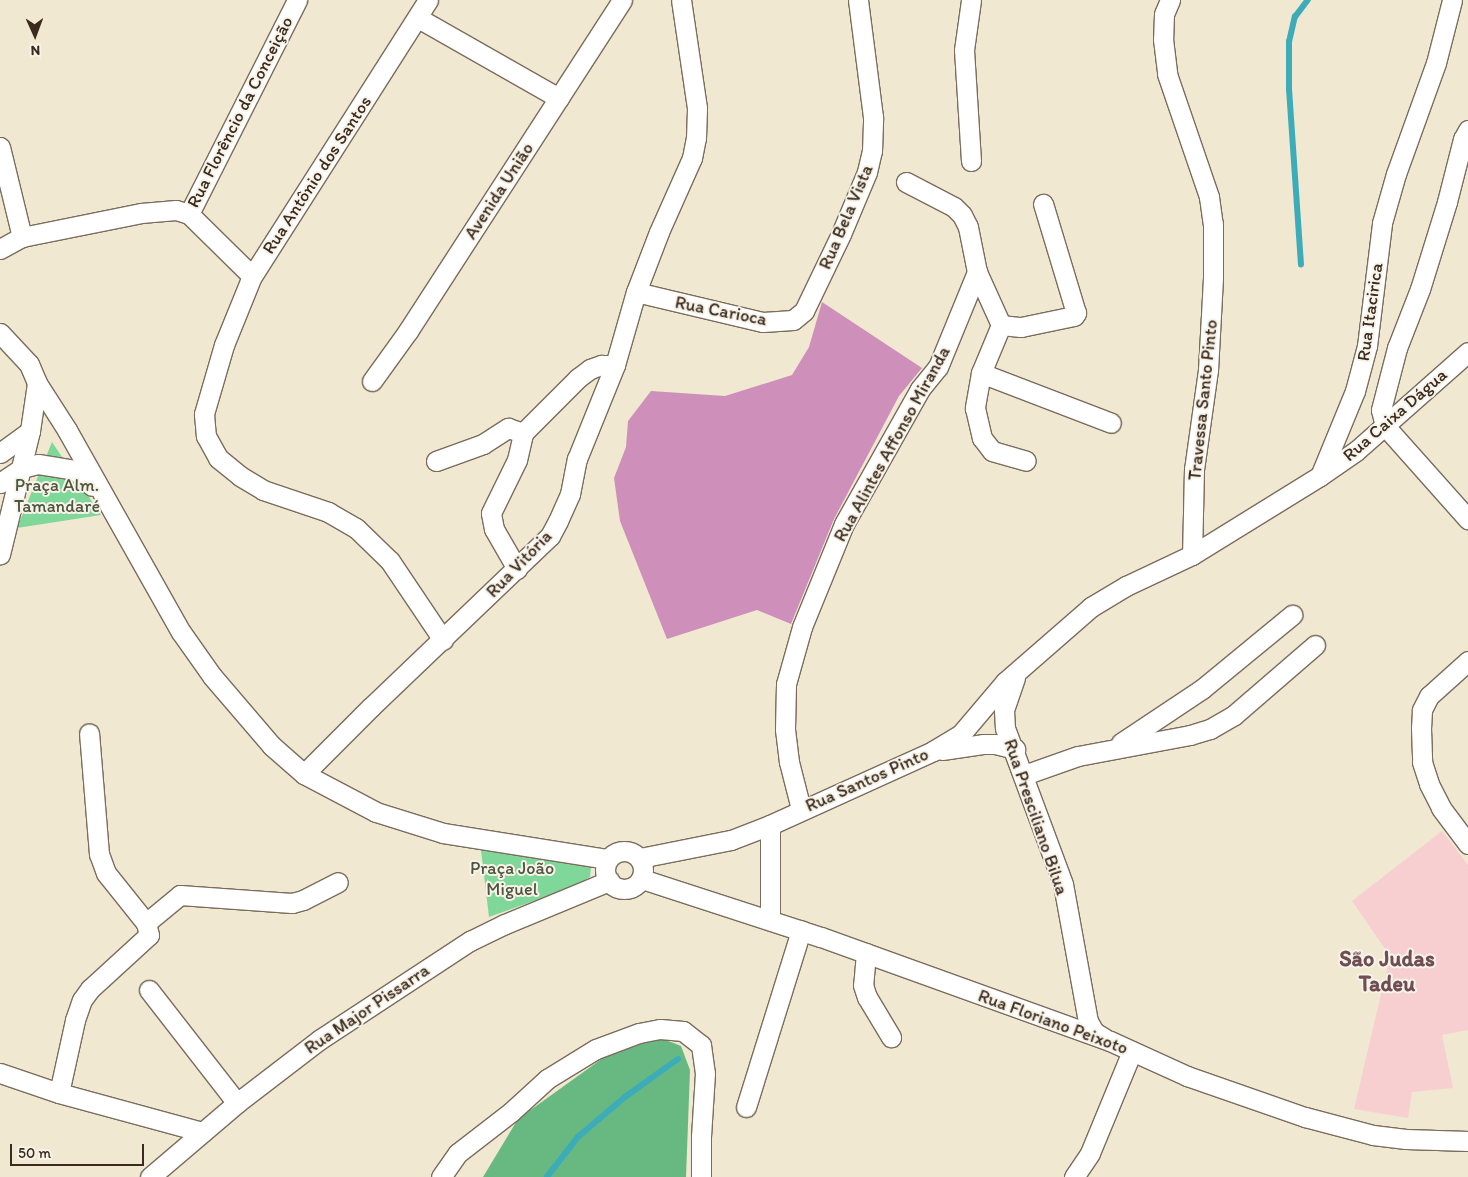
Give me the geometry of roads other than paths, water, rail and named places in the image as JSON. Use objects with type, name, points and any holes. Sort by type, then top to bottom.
[{"type":"street","name":"Rua Florêncio da Conceição","points":[[0,249],[22,237],[162,210],[176,210],[190,214],[297,0]]},
{"type":"street","name":"Rua Antônio dos Santos","points":[[190,214],[252,276],[428,0]]},
{"type":"street","name":"Avenida União","points":[[372,381],[408,331],[622,0]]},
{"type":"street","name":"Rua Vitória","points":[[304,774],[517,569],[550,536],[558,521],[570,494],[577,459],[615,365],[636,292],[659,232],[692,158],[696,138],[697,108],[682,0]]},
{"type":"street","name":"Rua Bela Vista","points":[[804,311],[845,225],[867,172],[872,151],[873,117],[858,0]]},
{"type":"street","points":[[970,161],[964,50],[967,12],[971,0]]},
{"type":"street","name":"Travessa Santo Pinto","points":[[1170,0],[1164,14],[1163,39],[1167,74],[1208,196],[1213,224],[1213,278],[1208,370],[1194,469],[1192,555]]},
{"type":"street","name":"Rua Itacirica","points":[[1320,476],[1355,392],[1367,346],[1382,223],[1396,174],[1436,63],[1452,0]]},
{"type":"street","points":[[418,18],[559,98]]},
{"type":"street","points":[[1468,130],[1463,139],[1447,202],[1420,289],[1397,348],[1383,418],[1468,519]]},
{"type":"street","points":[[0,148],[22,237]]},
{"type":"street","points":[[906,182],[954,207],[968,227],[978,272],[1001,325],[981,372],[975,408],[982,438],[992,452],[1026,461]]},
{"type":"street","points":[[1001,325],[1021,327],[1074,316],[1076,313],[1043,204]]},
{"type":"street","name":"Rua Alintes Affonso Miranda","points":[[802,809],[789,762],[785,729],[786,684],[802,627],[844,524],[920,389],[938,367],[978,272]]},
{"type":"street","points":[[252,276],[224,344],[211,386],[204,414],[206,436],[218,458],[240,476],[263,490],[328,512],[356,528],[390,561],[443,640]]},
{"type":"street","name":"Rua Carioca","points":[[636,292],[763,322],[793,320],[804,311]]},
{"type":"street","points":[[0,333],[29,364],[37,383],[67,430],[181,632],[212,676],[272,746],[304,774],[376,812],[443,834],[608,859]]},
{"type":"street","name":"Rua Caixa Dágua","points":[[1320,476],[1356,451],[1383,418],[1468,352]]},
{"type":"street","points":[[517,569],[494,529],[491,513],[517,460],[523,433],[578,378],[590,369],[601,365],[615,365]]},
{"type":"street","points":[[981,372],[1111,423]]},
{"type":"street","points":[[0,554],[22,468],[37,383]]},
{"type":"street","points":[[436,461],[483,444],[508,428],[523,433]]},
{"type":"street","points":[[0,453],[30,431]]},
{"type":"street","points":[[0,483],[22,468],[38,464],[75,470],[102,495]]},
{"type":"street","points":[[1018,672],[1091,607],[1126,586],[1192,555],[1320,476]]},
{"type":"street","points":[[1114,748],[1202,689],[1292,615]]},
{"type":"street","points":[[1024,775],[1078,756],[1190,735],[1210,728],[1234,715],[1315,645]]},
{"type":"street","points":[[1466,667],[1429,696],[1422,710],[1421,728],[1422,762],[1429,784],[1442,808],[1468,844]]},
{"type":"street","name":"Rua Santos Pinto","points":[[640,858],[731,840],[770,825],[933,751],[961,734],[989,701],[1018,672]]},
{"type":"street","name":"Rua Presciliano Bilua","points":[[1018,672],[1004,710],[1005,728],[1063,884],[1083,996],[1091,1028],[1110,1041]]},
{"type":"street","points":[[59,1093],[74,1020],[82,1000],[90,989],[146,940],[149,935],[146,923],[106,873],[99,854],[89,733]]},
{"type":"street","points":[[933,751],[982,744],[995,744],[1014,749]]},
{"type":"street","points":[[770,825],[770,920]]},
{"type":"street","points":[[618,851],[630,851],[640,858],[644,868],[642,879],[635,886],[626,889],[617,887],[609,881],[606,874],[608,859],[618,851]]},
{"type":"street","name":"Rua Floriano Peixoto","points":[[642,879],[866,953],[1110,1041],[1187,1076],[1273,1106],[1373,1135],[1406,1139],[1468,1140]]},
{"type":"street","name":"Rua Major Pissarra","points":[[150,1177],[237,1103],[319,1040],[470,941],[505,924],[609,881]]},
{"type":"street","points":[[146,923],[180,895],[292,903],[304,900],[338,882]]},
{"type":"street","points":[[746,1107],[801,930]]},
{"type":"street","points":[[866,953],[863,985],[867,997],[891,1037]]},
{"type":"street","points":[[149,990],[237,1103]]},
{"type":"street","points":[[1052,1021],[1070,1018],[1083,996]]},
{"type":"street","points":[[441,1177],[458,1152],[511,1112],[547,1079],[596,1049],[639,1033],[660,1030],[683,1031],[701,1045],[705,1073],[700,1137],[701,1177]]},
{"type":"street","points":[[1074,1177],[1090,1153],[1132,1051]]},
{"type":"street","points":[[0,1073],[59,1093],[203,1132]]},
{"type":"street","points":[[168,1123],[177,1140],[174,1157]]},
{"type":"waterway","points":[[1301,265],[1289,90],[1289,42],[1295,17],[1308,0]]},
{"type":"waterway","points":[[547,1177],[578,1137],[625,1097],[678,1059]]},
{"type":"district","name":"São Judas Tadeu","points":[[1387,970]]},
{"type":"park label","name":"Praça Alm. Tamandaré","points":[[57,496]]},
{"type":"park label","name":"Praça João Miguel","points":[[512,880]]}]
